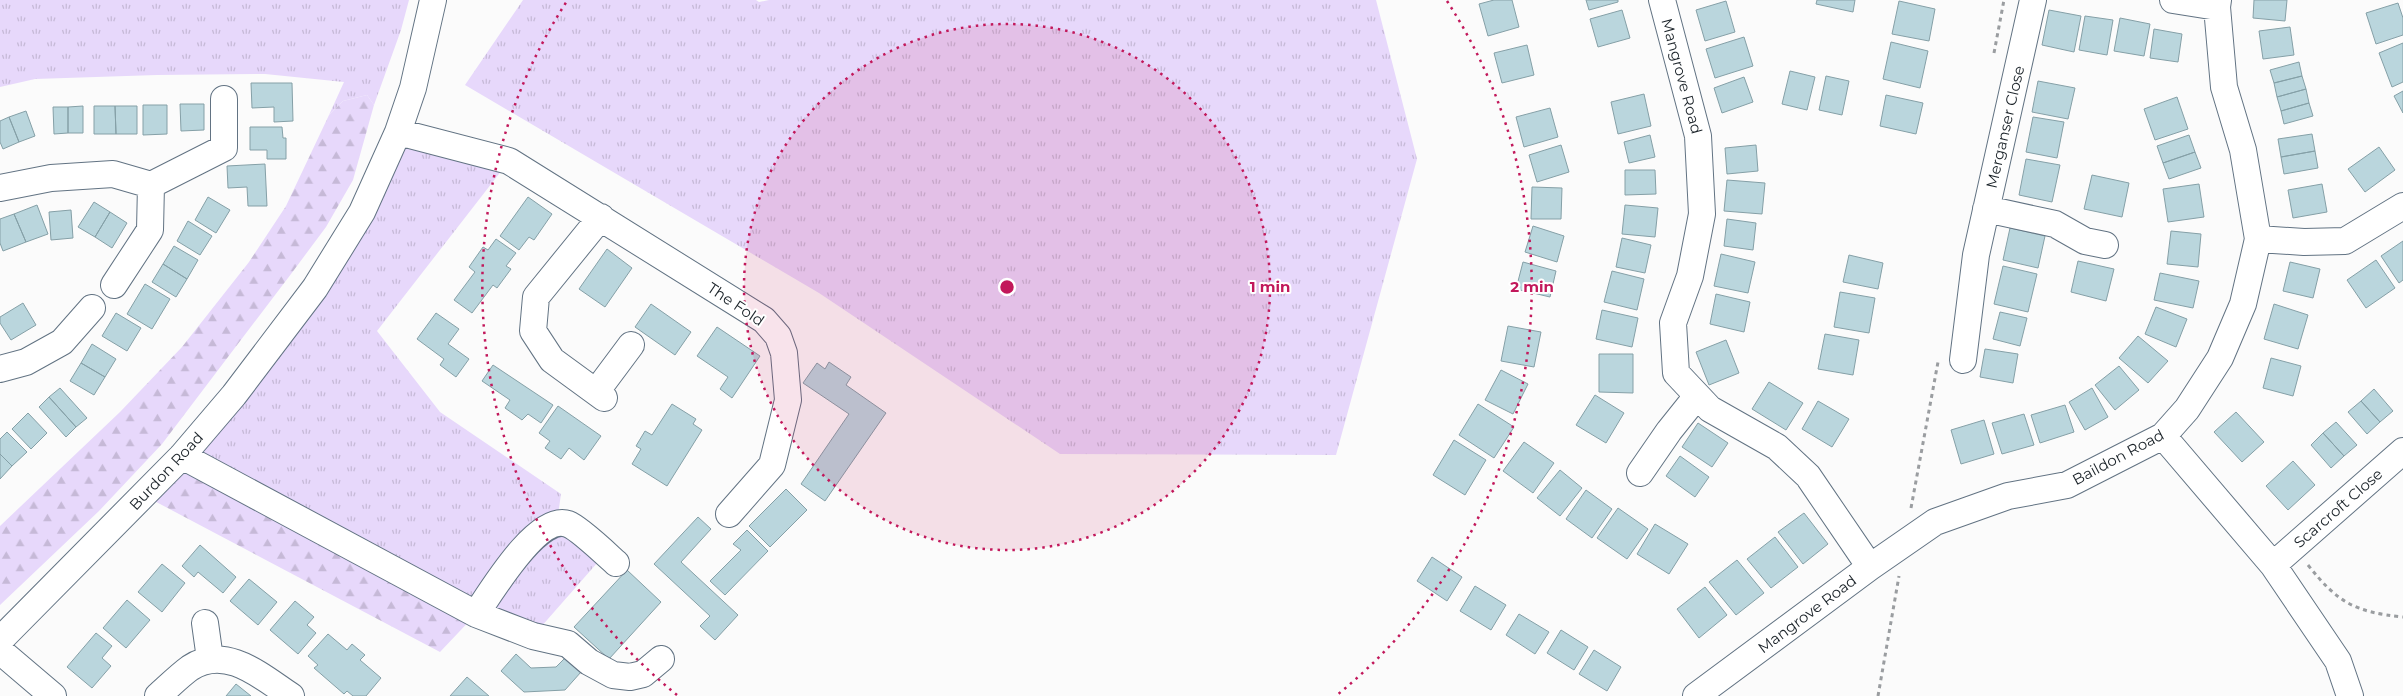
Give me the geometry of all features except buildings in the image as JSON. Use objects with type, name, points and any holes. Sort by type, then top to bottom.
[{"type":"street","name":"Burdon Road","points":[[0,640],[182,456],[234,395],[315,288],[362,212],[398,132],[412,88],[433,0]]},
{"type":"street","name":"Mangrove Road","points":[[1662,0],[1698,136],[1702,214],[1690,276],[1674,324],[1676,373],[1710,409],[1777,448],[1808,476],[1870,568],[1696,696]]},
{"type":"street","name":"Merganser Close","points":[[1963,360],[1976,255],[2033,0]]},
{"type":"street","points":[[2173,0],[2218,3]]},
{"type":"street","name":"Baildon Road","points":[[1870,568],[1935,522],[2008,496],[2067,485],[2163,436],[2187,409],[2220,358],[2243,304],[2258,239],[2243,150],[2224,87],[2218,3]]},
{"type":"street","points":[[0,188],[51,178],[113,174],[151,185],[224,148],[224,99]]},
{"type":"street","name":"The Fold","points":[[398,132],[509,161],[764,320],[778,336],[784,354],[788,400],[772,465],[729,514]]},
{"type":"street","points":[[114,285],[150,230],[151,185]]},
{"type":"street","points":[[2258,239],[2304,242],[2345,241],[2403,206]]},
{"type":"street","points":[[1986,210],[2055,224],[2085,241],[2105,245]]},
{"type":"street","points":[[601,218],[536,297],[533,331],[552,360],[600,395],[632,345]]},
{"type":"street","points":[[0,369],[26,362],[62,342],[92,308]]},
{"type":"street","points":[[1640,473],[1669,430],[1698,396]]},
{"type":"street","points":[[2163,436],[2273,565],[2338,661],[2350,696]]},
{"type":"street","name":"Scarcroft Close","points":[[2273,565],[2403,451]]},
{"type":"street","points":[[182,456],[476,614],[533,636],[568,644],[589,662],[613,676],[630,677],[643,674],[661,660]]},
{"type":"street","points":[[476,614],[504,572],[543,528],[557,522],[569,524],[616,563]]},
{"type":"street","points":[[205,622],[210,660]]},
{"type":"street","points":[[0,651],[53,696]]},
{"type":"street","points":[[158,696],[191,668],[210,660],[228,660],[247,667],[291,696]]},
{"type":"path","points":[[2293,547],[2319,580],[2343,603],[2372,614],[2403,617]]},
{"type":"green space","points":[[0,0],[409,0],[401,30],[374,105],[367,95],[343,101],[329,115],[344,82],[265,74],[157,75],[35,79],[0,87]]},
{"type":"green space","points":[[523,0],[756,0],[759,2],[769,0],[1376,0],[1417,159],[1336,455],[1060,454],[819,293],[465,85]]},
{"type":"green space","points":[[367,95],[374,105],[353,180],[326,227],[162,444],[99,511],[0,605],[0,526],[120,412],[182,347],[249,262],[286,206],[329,115],[343,101]]},
{"type":"green space","points":[[398,132],[509,161],[377,331],[440,412],[561,494],[557,522],[605,554],[533,636],[182,456],[234,395]]},
{"type":"green space","points":[[182,456],[476,614],[440,652],[143,495]]}]
